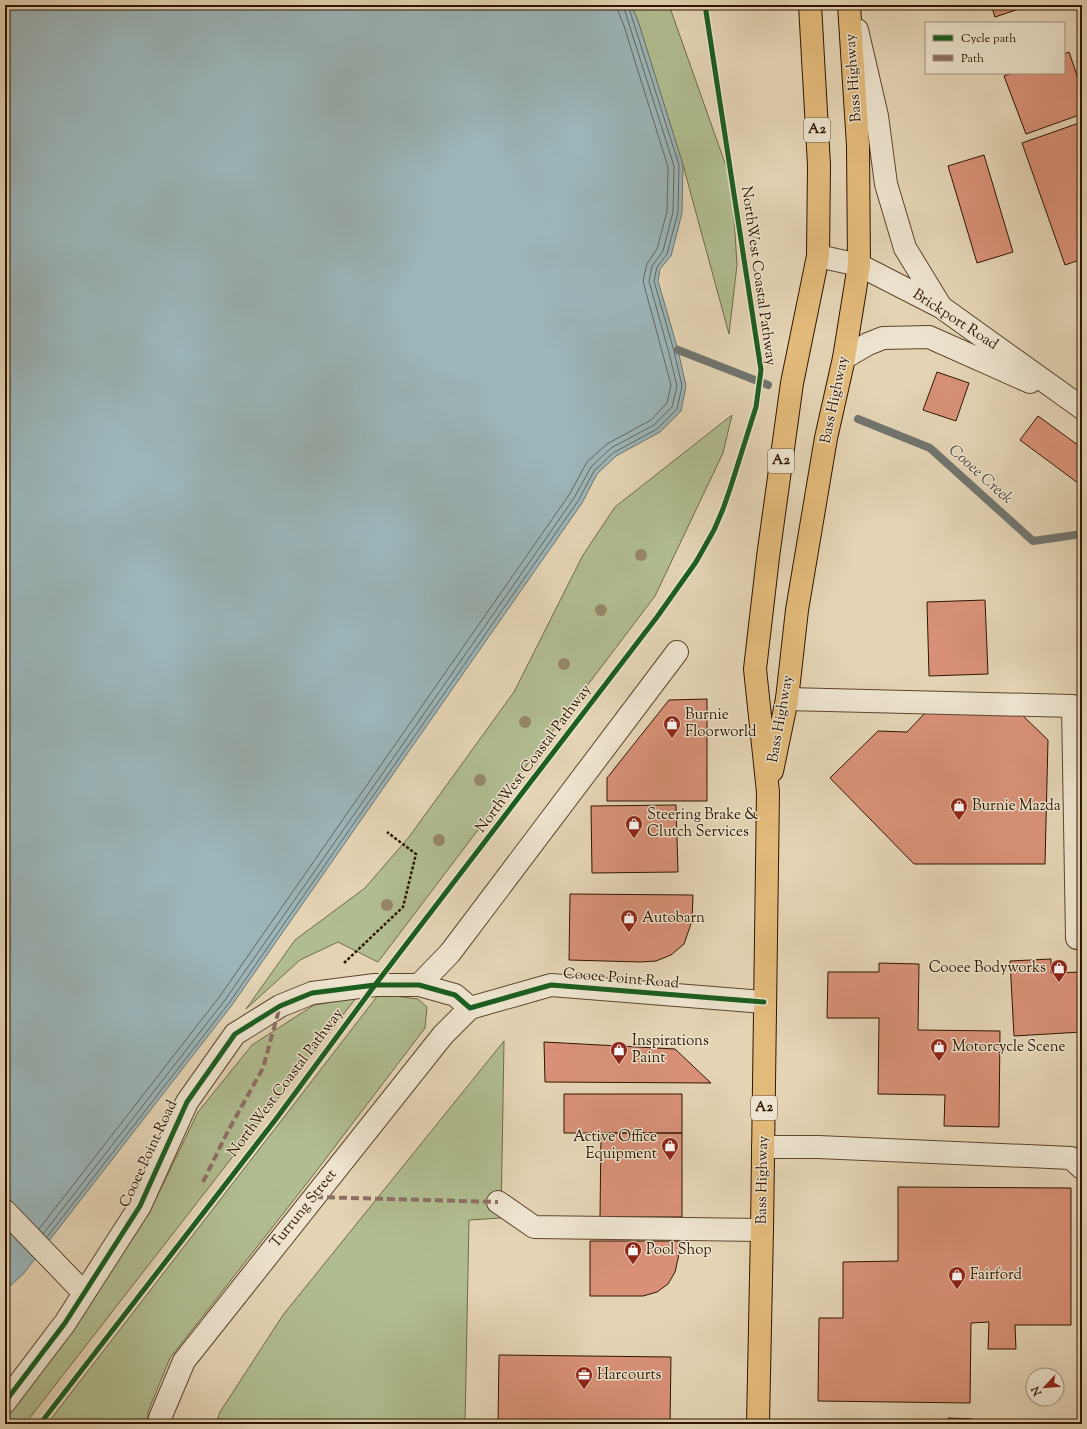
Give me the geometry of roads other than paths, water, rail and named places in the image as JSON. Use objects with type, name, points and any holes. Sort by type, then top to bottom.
[{"type":"highway","name":"Bass Highway","points":[[758,1424],[768,792],[755,669],[769,549],[792,383],[818,256],[819,165],[810,5]]},
{"type":"highway","name":"Bass Highway","points":[[768,792],[786,700],[800,595],[826,438],[844,358],[859,264],[858,145],[850,5]]},
{"type":"street","points":[[850,5],[877,116],[886,184],[905,248],[941,307]]},
{"type":"street","name":"Brickport Road","points":[[818,256],[859,264],[941,307],[1077,404]]},
{"type":"street","points":[[844,358],[868,344],[883,338],[929,337],[1077,404]]},
{"type":"street","points":[[419,985],[450,953],[677,652]]},
{"type":"street","points":[[786,700],[1073,706],[1077,938]]},
{"type":"street","name":"Cooee Point Road","points":[[5,1402],[65,1323],[140,1206],[187,1102],[235,1034],[280,1006],[312,993],[375,985],[419,985],[456,995],[470,1008],[551,985],[764,1002]]},
{"type":"street","name":"Turrung Street","points":[[160,1424],[160,1418],[184,1361],[443,1035],[470,1008]]},
{"type":"street","points":[[763,1147],[818,1147],[1071,1158],[1082,1168]]},
{"type":"street","points":[[498,1202],[534,1227],[762,1230]]},
{"type":"street","points":[[5,1210],[84,1293]]},
{"type":"water","points":[[5,5],[631,5],[638,21],[683,165],[682,213],[671,256],[660,269],[658,281],[678,350],[686,386],[681,411],[660,432],[616,456],[597,474],[582,503],[232,1005],[24,1273],[5,1291]]},
{"type":"waterway","name":"Cooee Creek","points":[[678,350],[768,385]]},
{"type":"waterway","name":"Cooee Creek","points":[[858,419],[930,448],[1033,541],[1082,534]]},
{"type":"place","name":"Burnie Floorworld","points":[[672,739]]},
{"type":"place","name":"Burnie Mazda","points":[[959,821]]},
{"type":"place","name":"Steering Brake & Clutch Services","points":[[634,839]]},
{"type":"place","name":"Autobarn","points":[[629,933]]},
{"type":"place","name":"Cooee Bodyworks","points":[[1059,983]]},
{"type":"place","name":"Motorcycle Scene","points":[[939,1062]]},
{"type":"place","name":"Inspirations Paint","points":[[619,1065]]},
{"type":"place","name":"Active Office Equipment","points":[[670,1161]]},
{"type":"place","name":"Pool Shop","points":[[633,1265]]},
{"type":"place","name":"Fairford","points":[[957,1290]]},
{"type":"place","name":"Harcourts","points":[[584,1390]]}]
